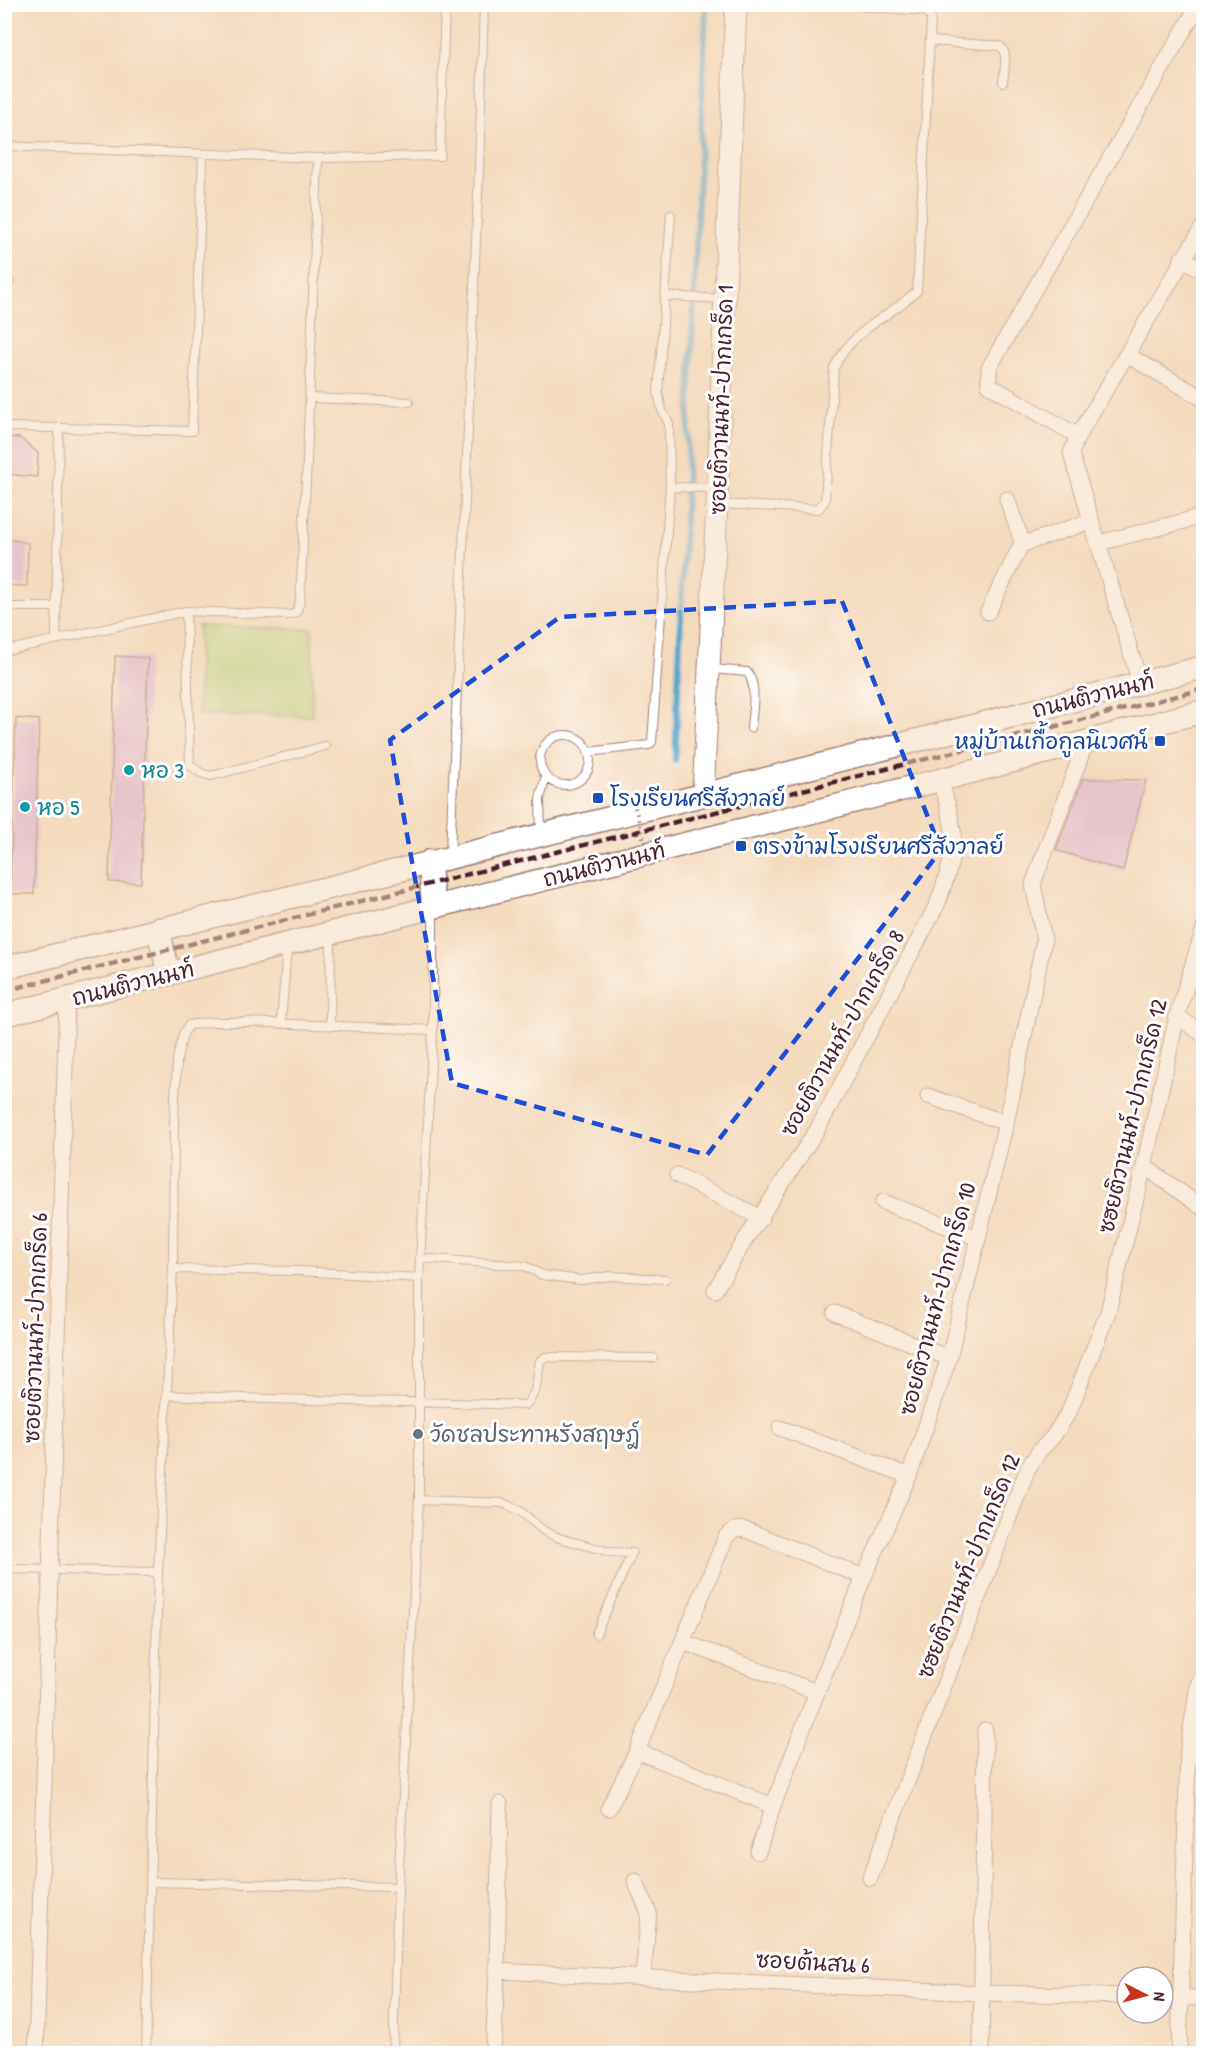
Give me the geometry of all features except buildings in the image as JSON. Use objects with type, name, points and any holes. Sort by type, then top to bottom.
[{"type":"main road","name":"ถนนติวานนท์","points":[[4,968],[703,795],[1203,667]]},
{"type":"main road","name":"ถนนติวานนท์","points":[[4,1015],[940,780],[1203,711]]},
{"type":"main road","points":[[434,908],[440,859]]},
{"type":"main road","points":[[158,929],[169,974]]},
{"type":"street","name":"ซอยติวานนท์-ปากเกร็ด 1","points":[[703,795],[726,299],[736,4]]},
{"type":"street","points":[[1078,436],[989,386],[989,368],[1199,4]]},
{"type":"street","points":[[1140,683],[1071,453],[1078,436],[1203,225]]},
{"type":"street","points":[[1182,258],[1203,271]]},
{"type":"street","points":[[1126,355],[1203,399]]},
{"type":"street","points":[[1007,499],[1023,544]]},
{"type":"street","points":[[1099,543],[1203,516]]},
{"type":"street","points":[[988,612],[1010,570],[1018,549],[1023,544],[1091,521]]},
{"type":"street","name":"ซอยติวานนท์-ปากเกร็ด 10","points":[[758,1852],[773,1806],[817,1692],[864,1577],[909,1476],[949,1358],[1006,1123],[1044,940],[1034,884],[1086,742]]},
{"type":"street","name":"ซอยติวานนท์-ปากเกร็ด 8","points":[[715,1290],[817,1130],[937,904],[949,868],[954,842],[940,780]]},
{"type":"street","name":"ซฮยติวานนท์-ปากเกร็ด 12","points":[[870,1878],[1028,1468],[1069,1412],[1108,1312],[1178,1016],[1203,928]]},
{"type":"street","name":"ซอยติวานนท์-ปากเกร็ด 6","points":[[36,2054],[67,999]]},
{"type":"street","points":[[1178,1016],[1203,1035]]},
{"type":"street","points":[[928,1096],[1006,1123]]},
{"type":"street","points":[[1144,1166],[1203,1209]]},
{"type":"street","points":[[677,1174],[761,1218]]},
{"type":"street","points":[[883,1202],[978,1239]]},
{"type":"street","points":[[835,1313],[949,1358]]},
{"type":"street","points":[[780,1428],[909,1476]]},
{"type":"street","points":[[609,1808],[637,1751],[726,1537],[734,1530],[746,1530],[864,1577]]},
{"type":"street","points":[[683,1642],[817,1692]]},
{"type":"street","points":[[1179,2054],[1188,1749],[1198,1685],[1203,1671]]},
{"type":"street","points":[[981,2054],[986,1730]]},
{"type":"street","points":[[637,1751],[773,1806]]},
{"type":"street","points":[[493,2054],[500,1804]]},
{"type":"street","points":[[635,1881],[649,1913],[643,1976]]},
{"type":"street","name":"ซอยต้นสน 6","points":[[497,1971],[983,1993],[1115,1996]]},
{"type":"street","points":[[1175,1997],[1203,1998]]},
{"type":"lane","points":[[4,146],[318,158],[440,156],[445,4]]},
{"type":"lane","points":[[440,859],[479,170],[484,4]]},
{"type":"lane","points":[[670,487],[717,496],[818,509],[825,501],[834,368],[839,357],[855,336],[881,316],[905,302],[916,291],[931,19],[925,11],[829,4]]},
{"type":"lane","points":[[931,41],[1000,46],[1005,55],[1003,82]]},
{"type":"lane","points":[[4,427],[192,431],[203,154]]},
{"type":"lane","points":[[4,651],[186,610],[289,615],[296,613],[300,602],[310,398],[318,158]]},
{"type":"lane","points":[[588,752],[651,744],[670,487],[669,424],[662,410],[658,393],[671,215]]},
{"type":"lane","points":[[665,296],[726,299]]},
{"type":"lane","points":[[310,398],[409,402]]},
{"type":"lane","points":[[56,639],[59,428]]},
{"type":"lane","points":[[4,607],[56,607]]},
{"type":"lane","points":[[186,610],[190,765],[201,773],[211,776],[325,746]]},
{"type":"lane","points":[[710,669],[747,672],[751,677],[753,684],[751,728]]},
{"type":"lane","points":[[566,734],[575,737],[584,743],[588,752],[589,762],[586,772],[582,779],[571,786],[553,783],[542,769],[542,751],[556,736],[566,734]]},
{"type":"lane","points":[[542,835],[540,799],[546,776]]},
{"type":"lane","points":[[393,2054],[398,1887],[419,1500],[419,1278],[433,1030],[434,908]]},
{"type":"lane","points":[[330,1025],[332,933]]},
{"type":"lane","points":[[281,1024],[288,944]]},
{"type":"lane","points":[[146,2054],[158,1572],[173,1269],[174,1119],[177,1060],[183,1034],[189,1025],[194,1023],[247,1022],[433,1030]]},
{"type":"lane","points":[[420,1258],[525,1266],[542,1275],[581,1280],[610,1276],[665,1279]]},
{"type":"lane","points":[[173,1269],[299,1271],[419,1278]]},
{"type":"lane","points":[[166,1395],[279,1400],[419,1401],[525,1405],[535,1393],[540,1361],[545,1357],[652,1358]]},
{"type":"lane","points":[[419,1500],[503,1503],[520,1511],[544,1531],[559,1538],[610,1552],[632,1553],[596,1634]]},
{"type":"lane","points":[[4,1569],[158,1572]]},
{"type":"lane","points":[[150,1882],[398,1887]]},
{"type":"path","points":[[632,796],[651,866]]},
{"type":"highlighted area","points":[[842,601],[941,850],[707,1155],[452,1083],[390,740],[560,617]]},
{"type":"green space","points":[[198,626],[312,629],[312,716],[198,715]]},
{"type":"waterway","points":[[675,760],[706,4]]},
{"type":"railway","points":[[4,991],[1204,689]]},
{"type":"place","name":"หมู่บ้านเกื้อกูลนิเวศน์","points":[[1160,741]]},
{"type":"place","name":"หอ 3","points":[[129,770]]},
{"type":"place","name":"โรงเรียนศรีสังวาลย์","points":[[598,798]]},
{"type":"place","name":"หอ 5","points":[[25,807]]},
{"type":"place","name":"ตรงข้ามโรงเรียนศรีสังวาลย์","points":[[741,846]]},
{"type":"place","name":"วัดชลประทานรังสฤษฎ์","points":[[418,1434]]}]
